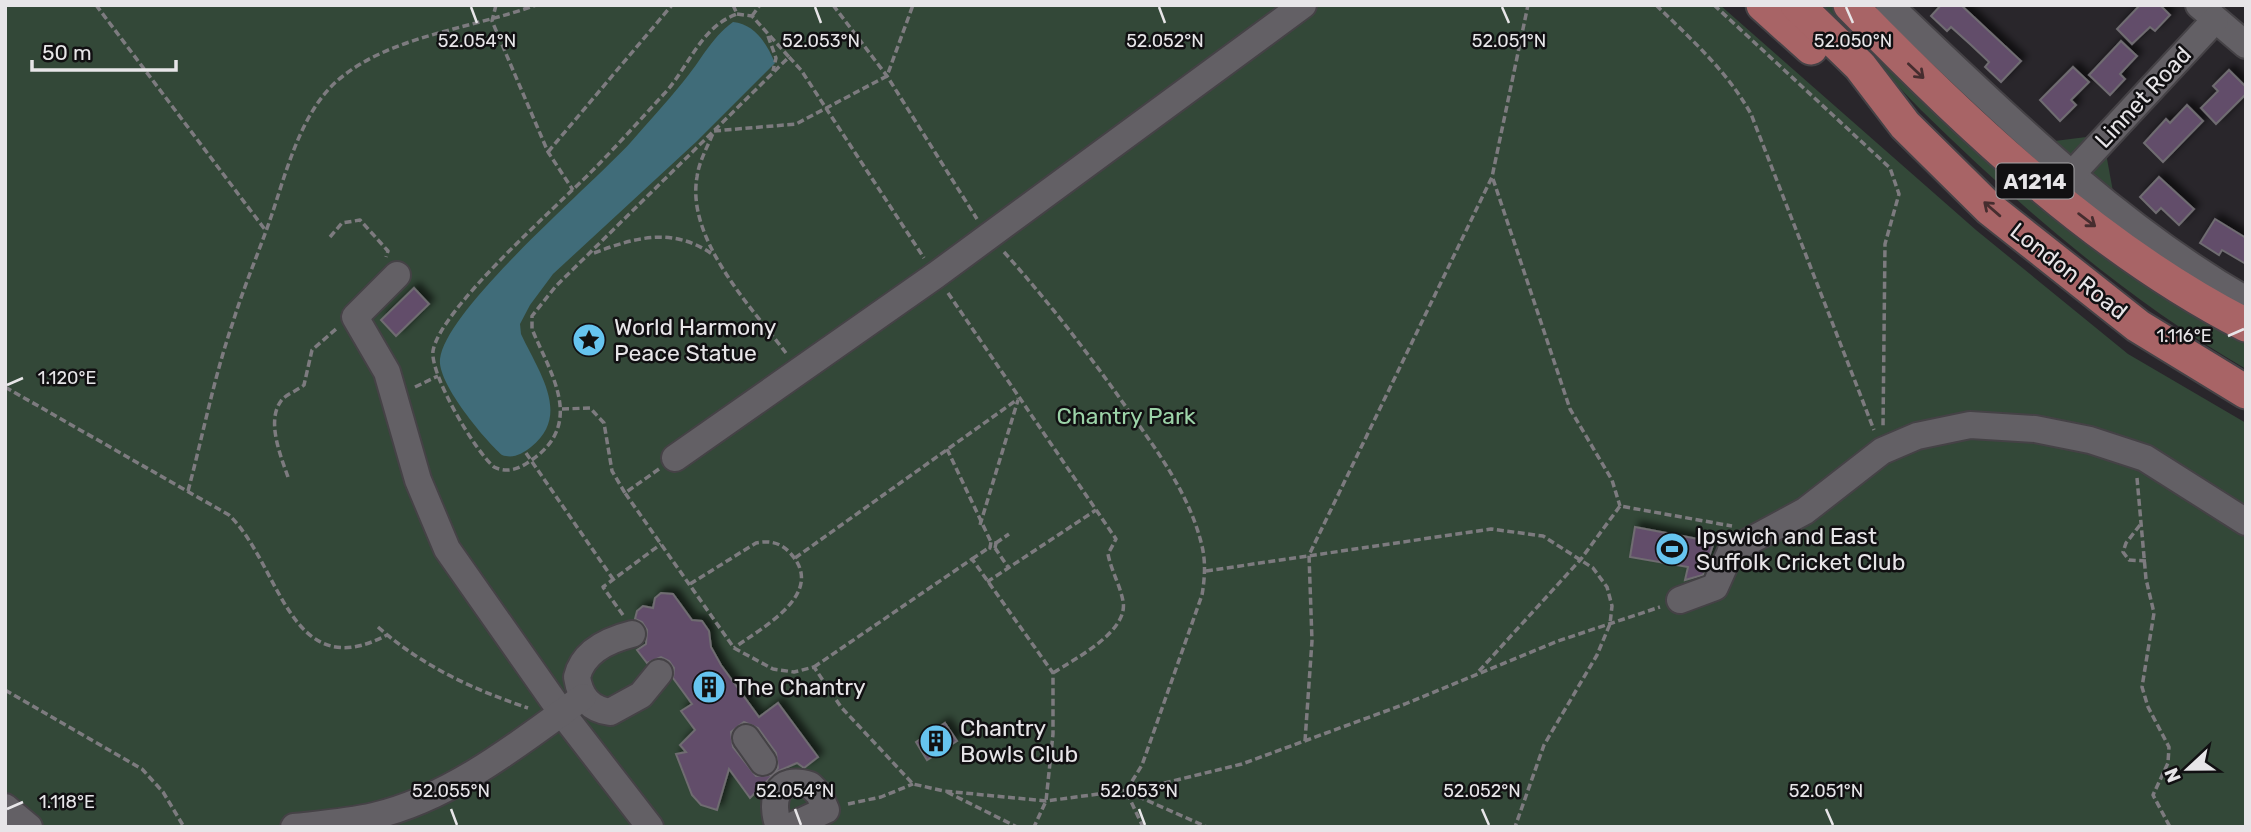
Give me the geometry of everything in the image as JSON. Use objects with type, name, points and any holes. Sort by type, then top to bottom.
[{"type":"main road","points":[[1763,5],[1871,102],[1905,125]]},
{"type":"main road","name":"London Road","points":[[1797,5],[1860,66],[1882,91],[1905,125],[1990,209],[2138,327],[2246,391]]},
{"type":"main road","name":"A1214","points":[[1850,5],[2022,171],[2188,295],[2246,325]]},
{"type":"street","points":[[675,458],[936,275],[1303,5]]},
{"type":"street","points":[[1889,5],[2071,175],[2163,247],[2246,300]]},
{"type":"street","points":[[2207,13],[2246,45]]},
{"type":"street","name":"Linnet Road","points":[[2071,175],[2207,13]]},
{"type":"street","points":[[397,275],[355,317],[387,372],[418,480],[447,549],[562,713],[647,826]]},
{"type":"street","points":[[1681,600],[1715,587],[1731,551],[1805,511],[1882,451],[1917,436],[1970,425],[2035,429],[2090,440],[2145,458],[2246,522]]},
{"type":"street","points":[[623,636],[595,650],[579,666],[577,677],[583,697],[600,711],[621,709],[641,695],[659,673]]},
{"type":"street","points":[[294,827],[375,816],[413,804],[447,788],[583,697]]},
{"type":"street","points":[[746,737],[773,776],[773,802],[779,827]]},
{"type":"street","points":[[773,776],[810,785],[819,794],[826,810],[789,827]]},
{"type":"street","points":[[5,807],[29,827]]},
{"type":"path","points":[[96,5],[266,231]]},
{"type":"path","points":[[496,5],[492,21],[548,152],[573,190]]},
{"type":"path","points":[[188,491],[232,323],[297,143],[323,97],[342,76],[379,54],[417,40],[492,21],[536,5]]},
{"type":"path","points":[[548,152],[672,5]]},
{"type":"path","points":[[733,5],[737,14]]},
{"type":"path","points":[[752,16],[760,5]]},
{"type":"path","points":[[833,5],[887,76],[962,198],[1082,344],[1157,451],[1185,498],[1201,542],[1206,571],[1202,595],[1142,765],[1126,791]]},
{"type":"path","points":[[715,131],[796,124],[887,76],[913,5]]},
{"type":"path","points":[[1305,741],[1312,641],[1309,555],[1492,177],[1528,5]]},
{"type":"path","points":[[1656,5],[1718,66],[1738,90],[1751,114],[1882,451]]},
{"type":"path","points":[[1714,5],[1890,168],[1896,179],[1899,194],[1885,244],[1882,451]]},
{"type":"path","points":[[789,57],[544,299],[530,322],[562,409],[556,432],[531,461],[507,471],[489,463],[438,376],[433,353],[437,338],[452,314],[675,83],[705,37],[725,19],[737,14],[752,16],[789,57],[825,107],[1116,539],[1108,554],[1123,613],[1111,632],[1053,673]]},
{"type":"path","points":[[768,34],[776,58],[772,74]]},
{"type":"path","points":[[715,131],[696,180],[701,220],[714,256],[799,371]]},
{"type":"path","points":[[1492,177],[1570,409],[1612,480],[1620,506]]},
{"type":"path","points":[[330,237],[347,221],[365,222],[388,251],[385,259],[397,275]]},
{"type":"path","points":[[590,254],[643,237],[673,236],[714,256]]},
{"type":"path","points":[[288,477],[276,431],[278,407],[286,397],[304,385],[312,350],[331,332],[355,317]]},
{"type":"path","points":[[5,387],[217,506],[244,530],[287,609],[312,637],[337,650],[348,650],[387,635]]},
{"type":"path","points":[[795,558],[1019,398]]},
{"type":"path","points":[[980,524],[1019,398]]},
{"type":"path","points":[[562,409],[590,408],[601,417],[607,435],[612,471],[625,493],[734,648],[773,669],[794,672],[814,667],[1009,534]]},
{"type":"path","points":[[947,449],[980,524],[1008,567]]},
{"type":"path","points":[[526,453],[613,579]]},
{"type":"path","points":[[625,493],[675,458]]},
{"type":"path","points":[[2145,458],[2137,478],[2154,614],[2142,687],[2148,707],[2169,747],[2168,763],[2153,795],[2170,827]]},
{"type":"path","points":[[1620,506],[1765,532]]},
{"type":"path","points":[[1478,672],[1581,559],[1620,506]]},
{"type":"path","points":[[987,582],[1096,510]]},
{"type":"path","points":[[2142,523],[2126,543],[2123,552],[2129,560],[2146,561]]},
{"type":"path","points":[[1206,571],[1491,529],[1543,536],[1593,568],[1607,587],[1612,606],[1610,624],[1597,655],[1544,745],[1515,827]]},
{"type":"path","points":[[690,584],[756,543],[765,541],[780,545],[795,558],[801,583],[794,601],[734,648]]},
{"type":"path","points":[[623,636],[625,618],[603,587],[661,544]]},
{"type":"path","points":[[972,559],[1053,673],[1053,734],[1046,801],[1034,827]]},
{"type":"path","points":[[826,810],[888,794],[912,784],[944,791],[1046,801],[1126,791],[1242,764],[1405,704],[1478,672],[1681,600]]},
{"type":"path","points":[[378,627],[407,653],[447,676],[528,708],[562,713]]},
{"type":"path","points":[[814,667],[841,707],[912,784]]},
{"type":"path","points":[[5,690],[142,769],[163,792],[184,827]]},
{"type":"path","points":[[944,791],[1017,827]]},
{"type":"path","points":[[1126,791],[1143,827]]},
{"type":"path","points":[[1126,791],[1207,827]]},
{"type":"green space","name":"Chantry Park","points":[[5,5],[1720,5],[1976,230],[2128,354],[2246,423],[2246,827],[29,827],[5,807]]},
{"type":"green space","points":[[1822,5],[1847,5],[2246,333],[2246,369],[2159,313],[2036,216],[1921,110]]},
{"type":"green space","points":[[2094,136],[2105,148],[2114,197],[2047,142]]},
{"type":"water","points":[[733,22],[754,31],[764,42],[775,63],[696,142],[553,274],[530,305],[520,324],[521,334],[548,392],[549,421],[543,434],[528,450],[514,456],[502,455],[474,424],[446,382],[440,359],[448,337],[467,310],[523,248],[631,142],[683,82],[712,43]]},
{"type":"building","points":[[1941,5],[1961,5],[2021,61],[2001,82],[1985,67],[1989,62],[1971,45],[1951,27],[1947,31],[1931,16]]},
{"type":"building","points":[[2140,5],[2160,5],[2170,15],[2155,31],[2150,27],[2132,44],[2117,29]]},
{"type":"building","points":[[2121,41],[2137,56],[2120,74],[2125,79],[2110,95],[2089,75]]},
{"type":"building","points":[[2073,67],[2089,82],[2071,100],[2076,105],[2060,121],[2040,100]]},
{"type":"building","points":[[2229,70],[2246,87],[2246,94],[2216,124],[2201,108],[2218,91],[2213,86]]},
{"type":"building","points":[[2187,105],[2203,121],[2163,162],[2144,143],[2166,119],[2170,123]]},
{"type":"building","points":[[2159,177],[2194,209],[2179,225],[2161,208],[2156,213],[2140,197]]},
{"type":"building","points":[[2215,219],[2246,238],[2246,264],[2222,250],[2219,255],[2200,243]]},
{"type":"building","points":[[414,288],[429,304],[396,336],[381,320]]},
{"type":"building","name":"Ipswich and East Suffolk Cricket Club","points":[[1635,527],[1714,542],[1703,575],[1685,580],[1688,567],[1630,557]]},
{"type":"building","name":"The Chantry","points":[[661,593],[673,594],[692,620],[702,621],[709,631],[711,647],[721,665],[759,717],[778,703],[818,757],[804,768],[797,763],[776,772],[750,798],[729,769],[717,810],[701,805],[692,795],[676,754],[686,752],[680,745],[695,730],[681,711],[692,704],[673,678],[674,668],[669,661],[661,657],[647,663],[637,650],[646,644],[647,630],[642,622],[635,619],[637,611],[643,606],[653,608],[655,598]],"holes":[[[744,722],[758,728],[776,753],[778,768],[772,775],[756,776],[733,747],[731,732]]]},
{"type":"building","name":"Chantry Bowls Club","points":[[945,723],[957,741],[927,760],[916,742]]},
{"type":"place","name":"World Harmony Peace Statue","points":[[589,340]]},
{"type":"place","name":"Ipswich and East Suffolk Cricket Club","points":[[1672,549]]},
{"type":"place","name":"The Chantry","points":[[709,687]]},
{"type":"place","name":"Chantry Bowls Club","points":[[936,741]]}]
